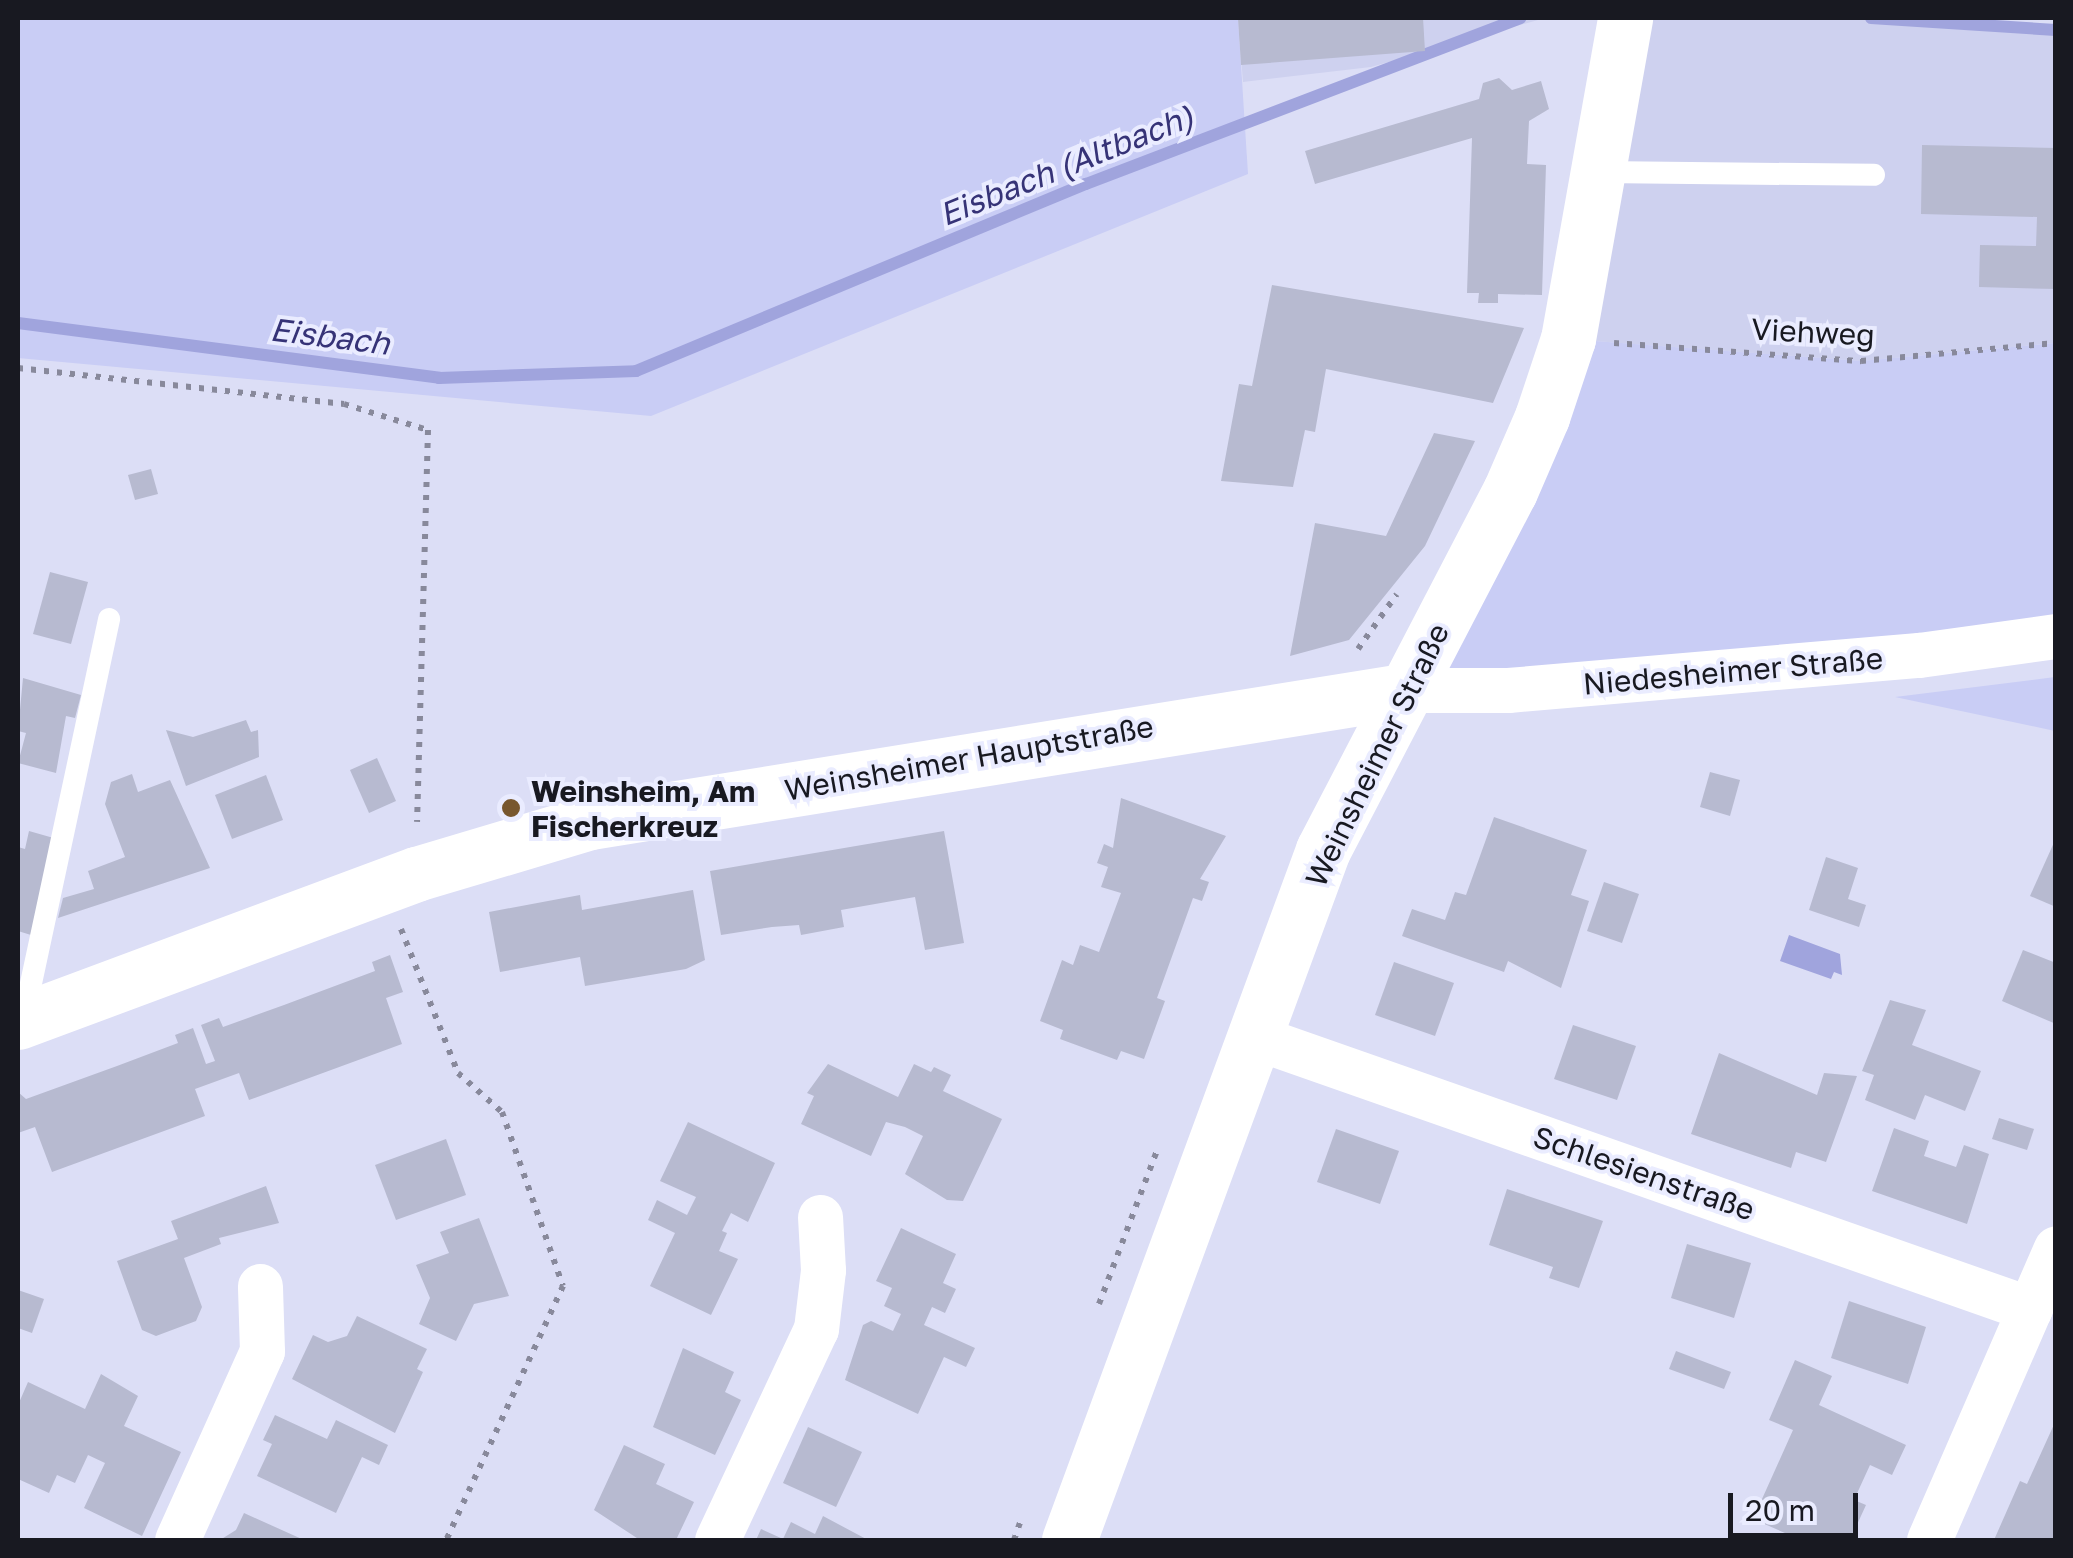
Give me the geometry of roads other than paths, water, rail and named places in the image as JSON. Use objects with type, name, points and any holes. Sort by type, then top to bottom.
[{"type":"main road","name":"Weinsheimer Straße","points":[[1068,1540],[1258,1038],[1323,850],[1510,491],[1568,339],[1625,18]]},
{"type":"main road","name":"Weinsheimer Hauptstraße","points":[[20,1021],[400,880],[590,822],[1323,699],[1409,690]]},
{"type":"street","name":"Niedesheimer Straße","points":[[1409,690],[1508,690],[1919,655],[2056,636]]},
{"type":"street","name":"Schlesienstraße","points":[[1258,1038],[2030,1309]]},
{"type":"street","points":[[718,1540],[816,1328],[823,1270],[820,1217]]},
{"type":"street","points":[[1928,1540],[2056,1248]]},
{"type":"street","points":[[177,1540],[262,1352],[260,1286]]},
{"type":"lane","points":[[1600,172],[1874,175]]},
{"type":"lane","name":"Weinsheimer Hauptstraße","points":[[20,1021],[109,619]]},
{"type":"waterway","name":"Eisbach (Altbach)","points":[[18,323],[439,378],[636,371],[1086,184],[1520,18]]},
{"type":"waterway","name":"Eisbach (Altbach)","points":[[1871,18],[2056,30]]},
{"type":"place","name":"Weinsheim, Am Fischerkreuz","points":[[511,808]]},
{"type":"water label","name":"Eisbach","points":[[330,336]]}]
